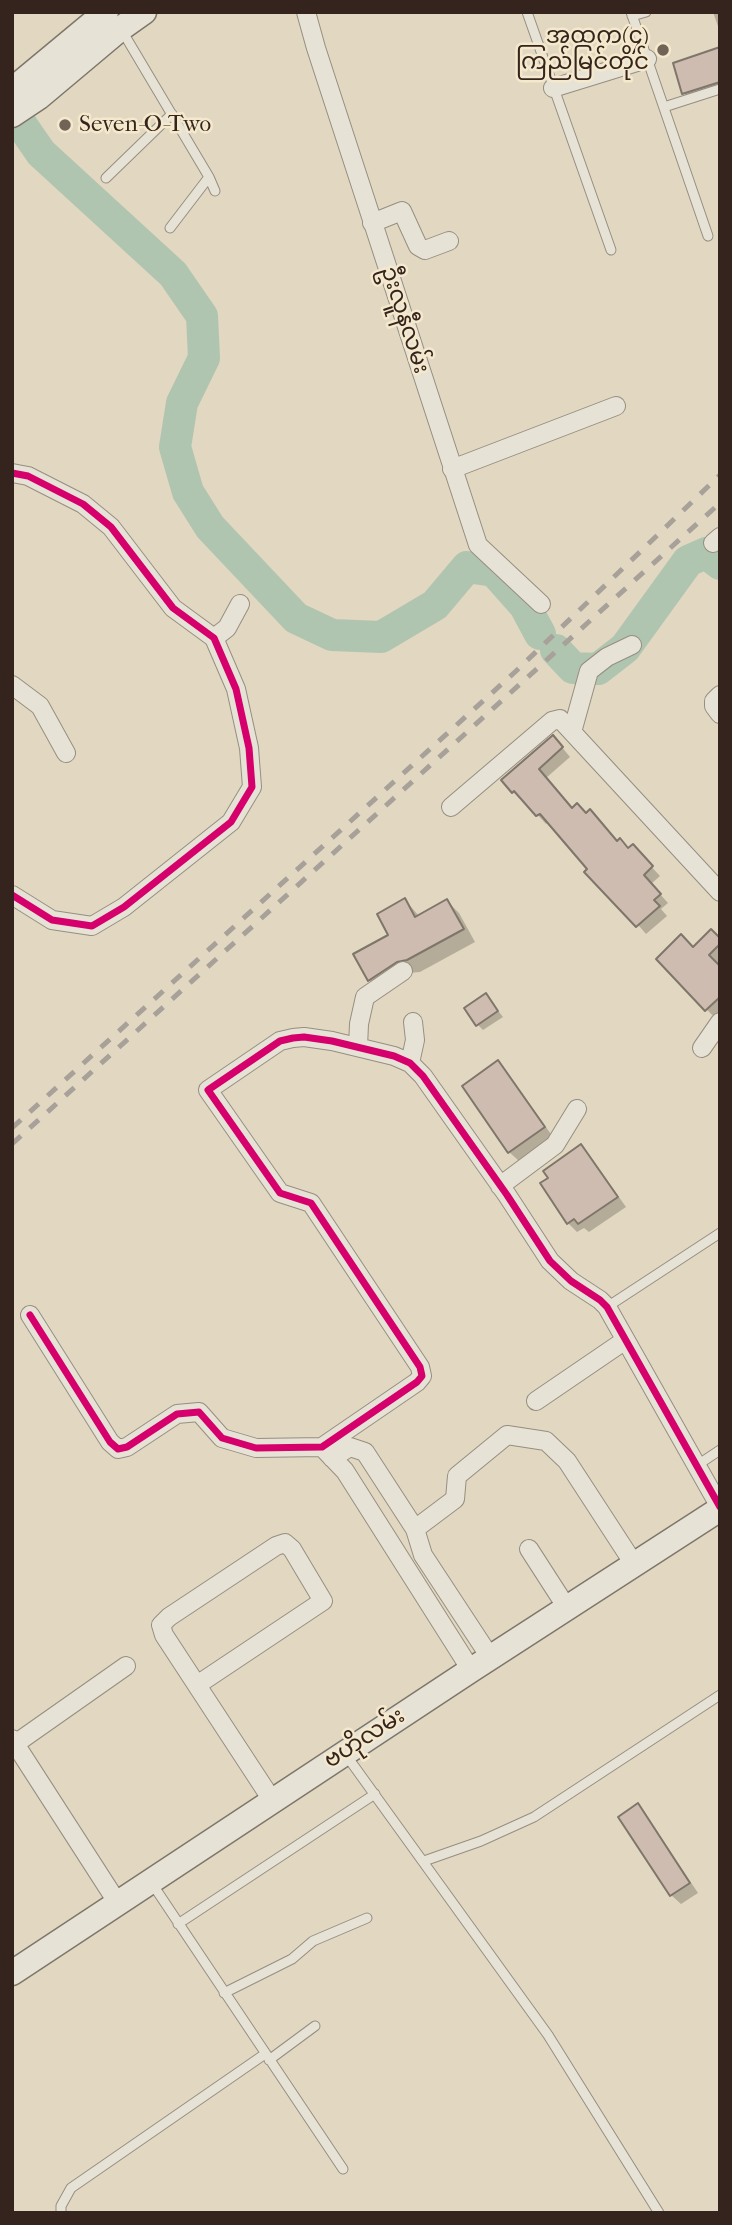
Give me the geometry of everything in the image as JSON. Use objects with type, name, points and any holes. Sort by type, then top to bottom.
[{"type":"main road","points":[[15,100],[39,97],[113,18],[144,12]]},
{"type":"main road","name":"ဗဟိုလမ်း","points":[[12,1973],[720,1508]]},
{"type":"street","name":"ဦးလူနီလမ်း","points":[[306,12],[478,545],[541,604]]},
{"type":"street","points":[[554,88],[647,59]]},
{"type":"street","points":[[372,223],[402,211],[418,246],[425,250],[449,241]]},
{"type":"street","points":[[452,469],[617,406]]},
{"type":"street","points":[[12,473],[28,476],[83,504],[111,527],[173,608],[214,638],[236,689],[250,761],[252,787],[231,822],[124,907],[92,926],[52,920],[12,895]]},
{"type":"street","points":[[214,638],[227,628],[240,604]]},
{"type":"street","points":[[572,732],[589,671],[607,657],[632,645]]},
{"type":"street","points":[[12,685],[40,706],[66,753]]},
{"type":"street","points":[[451,807],[552,721],[560,719],[720,892]]},
{"type":"street","points":[[358,1047],[359,1024],[365,997],[403,971]]},
{"type":"street","points":[[410,1063],[415,1040],[413,1022]]},
{"type":"street","points":[[702,1048],[720,1022]]},
{"type":"street","points":[[327,1452],[422,1376],[420,1367],[311,1202],[281,1193],[208,1090],[280,1041],[304,1037],[394,1056],[410,1063],[423,1076],[550,1261],[571,1281],[607,1307],[720,1508]]},
{"type":"street","points":[[500,1186],[555,1145],[577,1109]]},
{"type":"street","points":[[30,1315],[110,1442],[118,1449],[127,1447],[177,1414],[199,1412],[222,1438],[256,1448],[327,1452],[350,1447],[365,1452],[415,1529],[423,1555],[481,1663]]},
{"type":"street","points":[[536,1401],[624,1341]]},
{"type":"street","points":[[415,1529],[455,1499],[457,1476],[507,1436],[546,1441],[568,1461],[634,1564]]},
{"type":"street","points":[[327,1452],[345,1471],[481,1663]]},
{"type":"street","points":[[197,1685],[323,1601],[292,1549],[285,1543],[276,1546],[161,1625],[164,1635],[272,1800]]},
{"type":"street","points":[[529,1549],[567,1608]]},
{"type":"street","points":[[117,1902],[14,1741],[126,1666]]},
{"type":"lane","points":[[527,12],[611,250]]},
{"type":"lane","points":[[646,12],[631,14],[708,236]]},
{"type":"lane","points":[[113,18],[215,191]]},
{"type":"lane","points":[[664,107],[720,89]]},
{"type":"lane","points":[[106,178],[172,114]]},
{"type":"lane","points":[[170,228],[209,177]]},
{"type":"lane","points":[[607,1307],[720,1233]]},
{"type":"lane","points":[[696,1466],[720,1450]]},
{"type":"lane","points":[[424,1861],[481,1841],[534,1817],[720,1695]]},
{"type":"lane","points":[[345,1753],[548,2035],[659,2213]]},
{"type":"lane","points":[[178,1924],[375,1794]]},
{"type":"lane","points":[[150,1881],[343,2169]]},
{"type":"lane","points":[[224,1993],[292,1959],[313,1941],[367,1918]]},
{"type":"lane","points":[[61,2213],[61,2206],[72,2188],[315,2026]]},
{"type":"building","points":[[720,47],[720,82],[682,94],[673,63]]},
{"type":"building","points":[[553,735],[563,747],[539,769],[572,808],[577,803],[586,813],[590,809],[617,841],[620,838],[628,848],[633,844],[653,866],[644,875],[661,894],[654,900],[660,906],[636,927],[584,872],[587,869],[540,814],[536,816],[501,780]]},
{"type":"building","points":[[405,898],[415,917],[447,899],[464,929],[407,960],[397,962],[368,981],[353,954],[388,935],[377,914]]},
{"type":"building","points":[[711,929],[720,938],[720,944],[709,955],[720,966],[720,997],[705,1011],[656,959],[681,934],[693,947]]},
{"type":"building","points":[[486,993],[498,1011],[476,1026],[464,1008]]},
{"type":"building","points":[[498,1060],[545,1127],[508,1153],[462,1086]]},
{"type":"building","points":[[581,1144],[618,1197],[578,1224],[574,1219],[567,1224],[540,1183],[548,1178],[543,1171]]},
{"type":"building","points":[[638,1803],[690,1883],[670,1896],[618,1817]]},
{"type":"waterway","points":[[12,111],[41,153],[173,274],[202,316],[204,358],[182,403],[175,447],[188,492],[210,527],[296,618],[332,635],[381,637],[435,605],[467,567],[494,571],[525,606],[540,634]]},
{"type":"waterway","points":[[556,650],[573,668],[598,669],[625,648],[688,561],[706,553],[720,564]]},
{"type":"railway","points":[[12,1128],[515,672],[720,475]]},
{"type":"railway","points":[[12,1144],[720,503]]},
{"type":"cycle path","points":[[12,473],[28,476],[83,504],[111,527],[173,608],[214,638],[236,689],[249,748],[252,787],[231,822],[124,907],[92,926],[52,920],[12,895]]},
{"type":"cycle path","points":[[30,1315],[110,1442],[118,1449],[127,1447],[177,1414],[199,1412],[222,1438],[256,1448],[322,1447],[417,1382],[422,1376],[420,1367],[311,1203],[280,1193],[208,1090],[280,1041],[293,1038],[332,1041],[394,1056],[410,1063],[423,1076],[550,1261],[571,1281],[607,1307],[720,1507]]},
{"type":"place","name":"အထက(၄) ကြည်မြင်တိုင်","points":[[663,50]]},
{"type":"place","name":"Seven-O-Two","points":[[65,125]]}]
